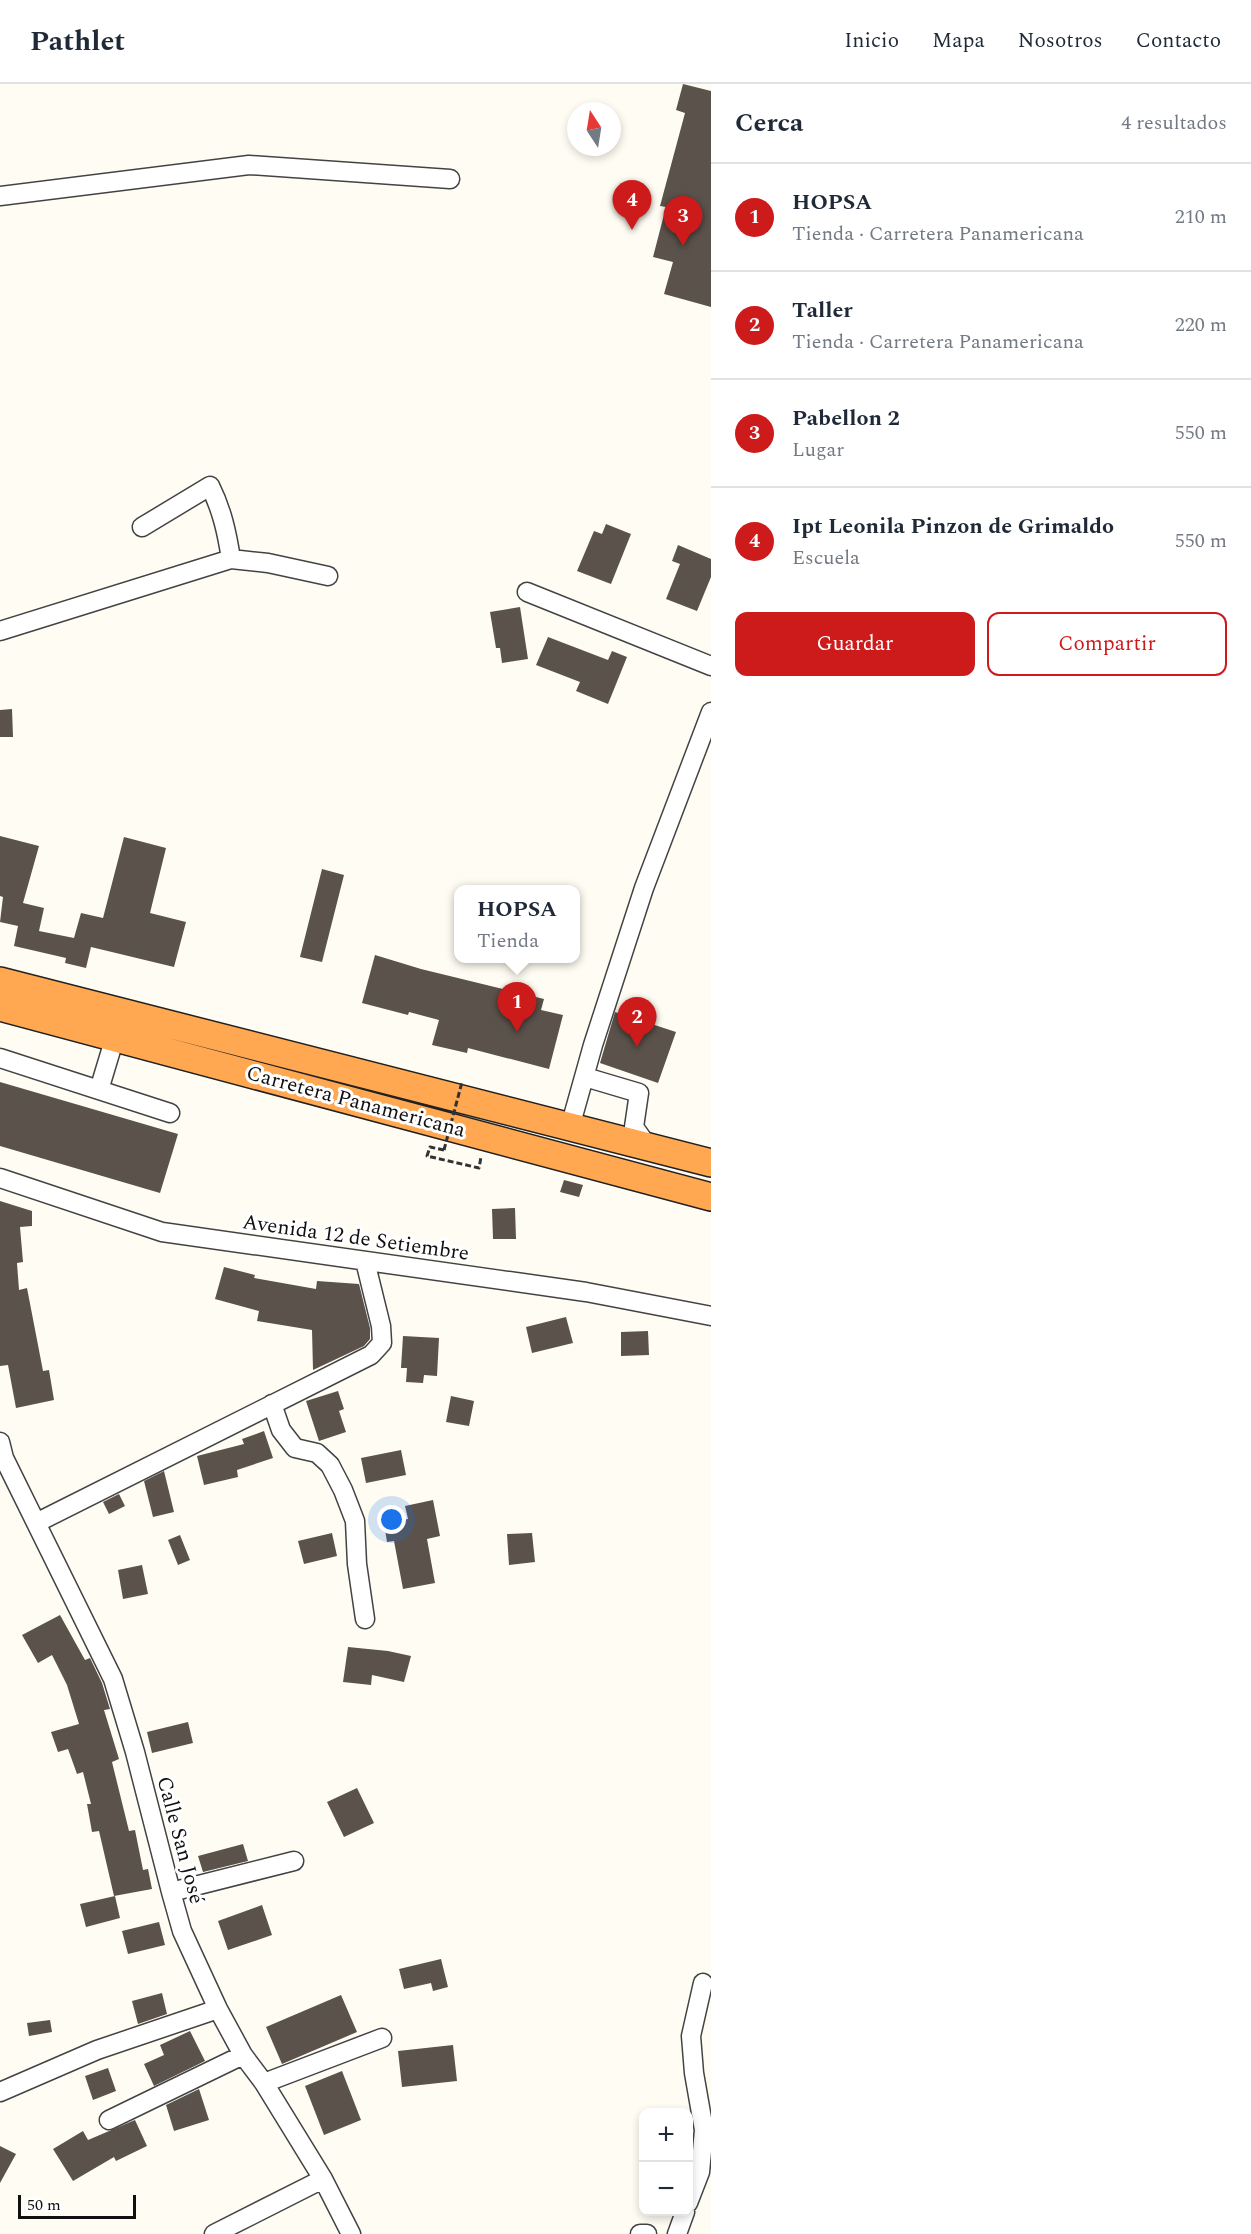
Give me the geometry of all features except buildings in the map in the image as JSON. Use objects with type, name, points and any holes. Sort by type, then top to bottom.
[{"type":"highway","name":"Carretera Panamericana","points":[[0,981],[711,1163]]},
{"type":"highway","name":"Carretera Panamericana","points":[[0,1007],[711,1197]]},
{"type":"highway","points":[[570,1127],[570,1137],[574,1145],[593,1164]]},
{"type":"street","points":[[0,196],[249,165],[450,179]]},
{"type":"street","points":[[142,527],[210,486],[220,507],[231,559]]},
{"type":"street","points":[[0,632],[231,559],[268,563],[328,576]]},
{"type":"street","points":[[527,592],[711,666]]},
{"type":"street","points":[[570,1127],[644,888],[704,751],[711,712]]},
{"type":"street","points":[[99,1090],[115,1037]]},
{"type":"street","points":[[0,1058],[170,1113]]},
{"type":"street","points":[[585,1077],[639,1093],[634,1127],[650,1148]]},
{"type":"street","name":"Avenida 12 de Setiembre","points":[[0,1178],[162,1232],[586,1293],[711,1316]]},
{"type":"street","points":[[36,1523],[371,1355],[382,1343],[381,1326],[365,1261]]},
{"type":"street","points":[[272,1404],[280,1430],[295,1448],[317,1453],[330,1465],[343,1490],[355,1521],[357,1564],[365,1619]]},
{"type":"street","name":"Calle San José","points":[[1,1453],[113,1679],[183,1931],[218,2009],[243,2055],[264,2083],[323,2179],[351,2234]]},
{"type":"street","points":[[171,1892],[294,1861]]},
{"type":"street","points":[[693,2190],[700,2172],[704,2130],[694,2073],[691,2036],[703,1983]]},
{"type":"street","points":[[0,2092],[97,2050],[218,2009]]},
{"type":"street","points":[[264,2083],[382,2038]]},
{"type":"street","points":[[109,2120],[243,2055]]},
{"type":"street","points":[[214,2234],[323,2179]]},
{"type":"street","points":[[677,2234],[683,2216]]},
{"type":"street","points":[[640,2234],[647,2234]]},
{"type":"path","points":[[462,1082],[444,1150],[430,1147],[427,1156],[478,1168]]},
{"type":"place","name":"Ipt Leonila Pinzon de Grimaldo","points":[[632,230]]},
{"type":"place","name":"Pabellon 2","points":[[683,246]]},
{"type":"place","name":"HOPSA","points":[[517,1032]]},
{"type":"place","name":"Taller","points":[[637,1047]]}]
